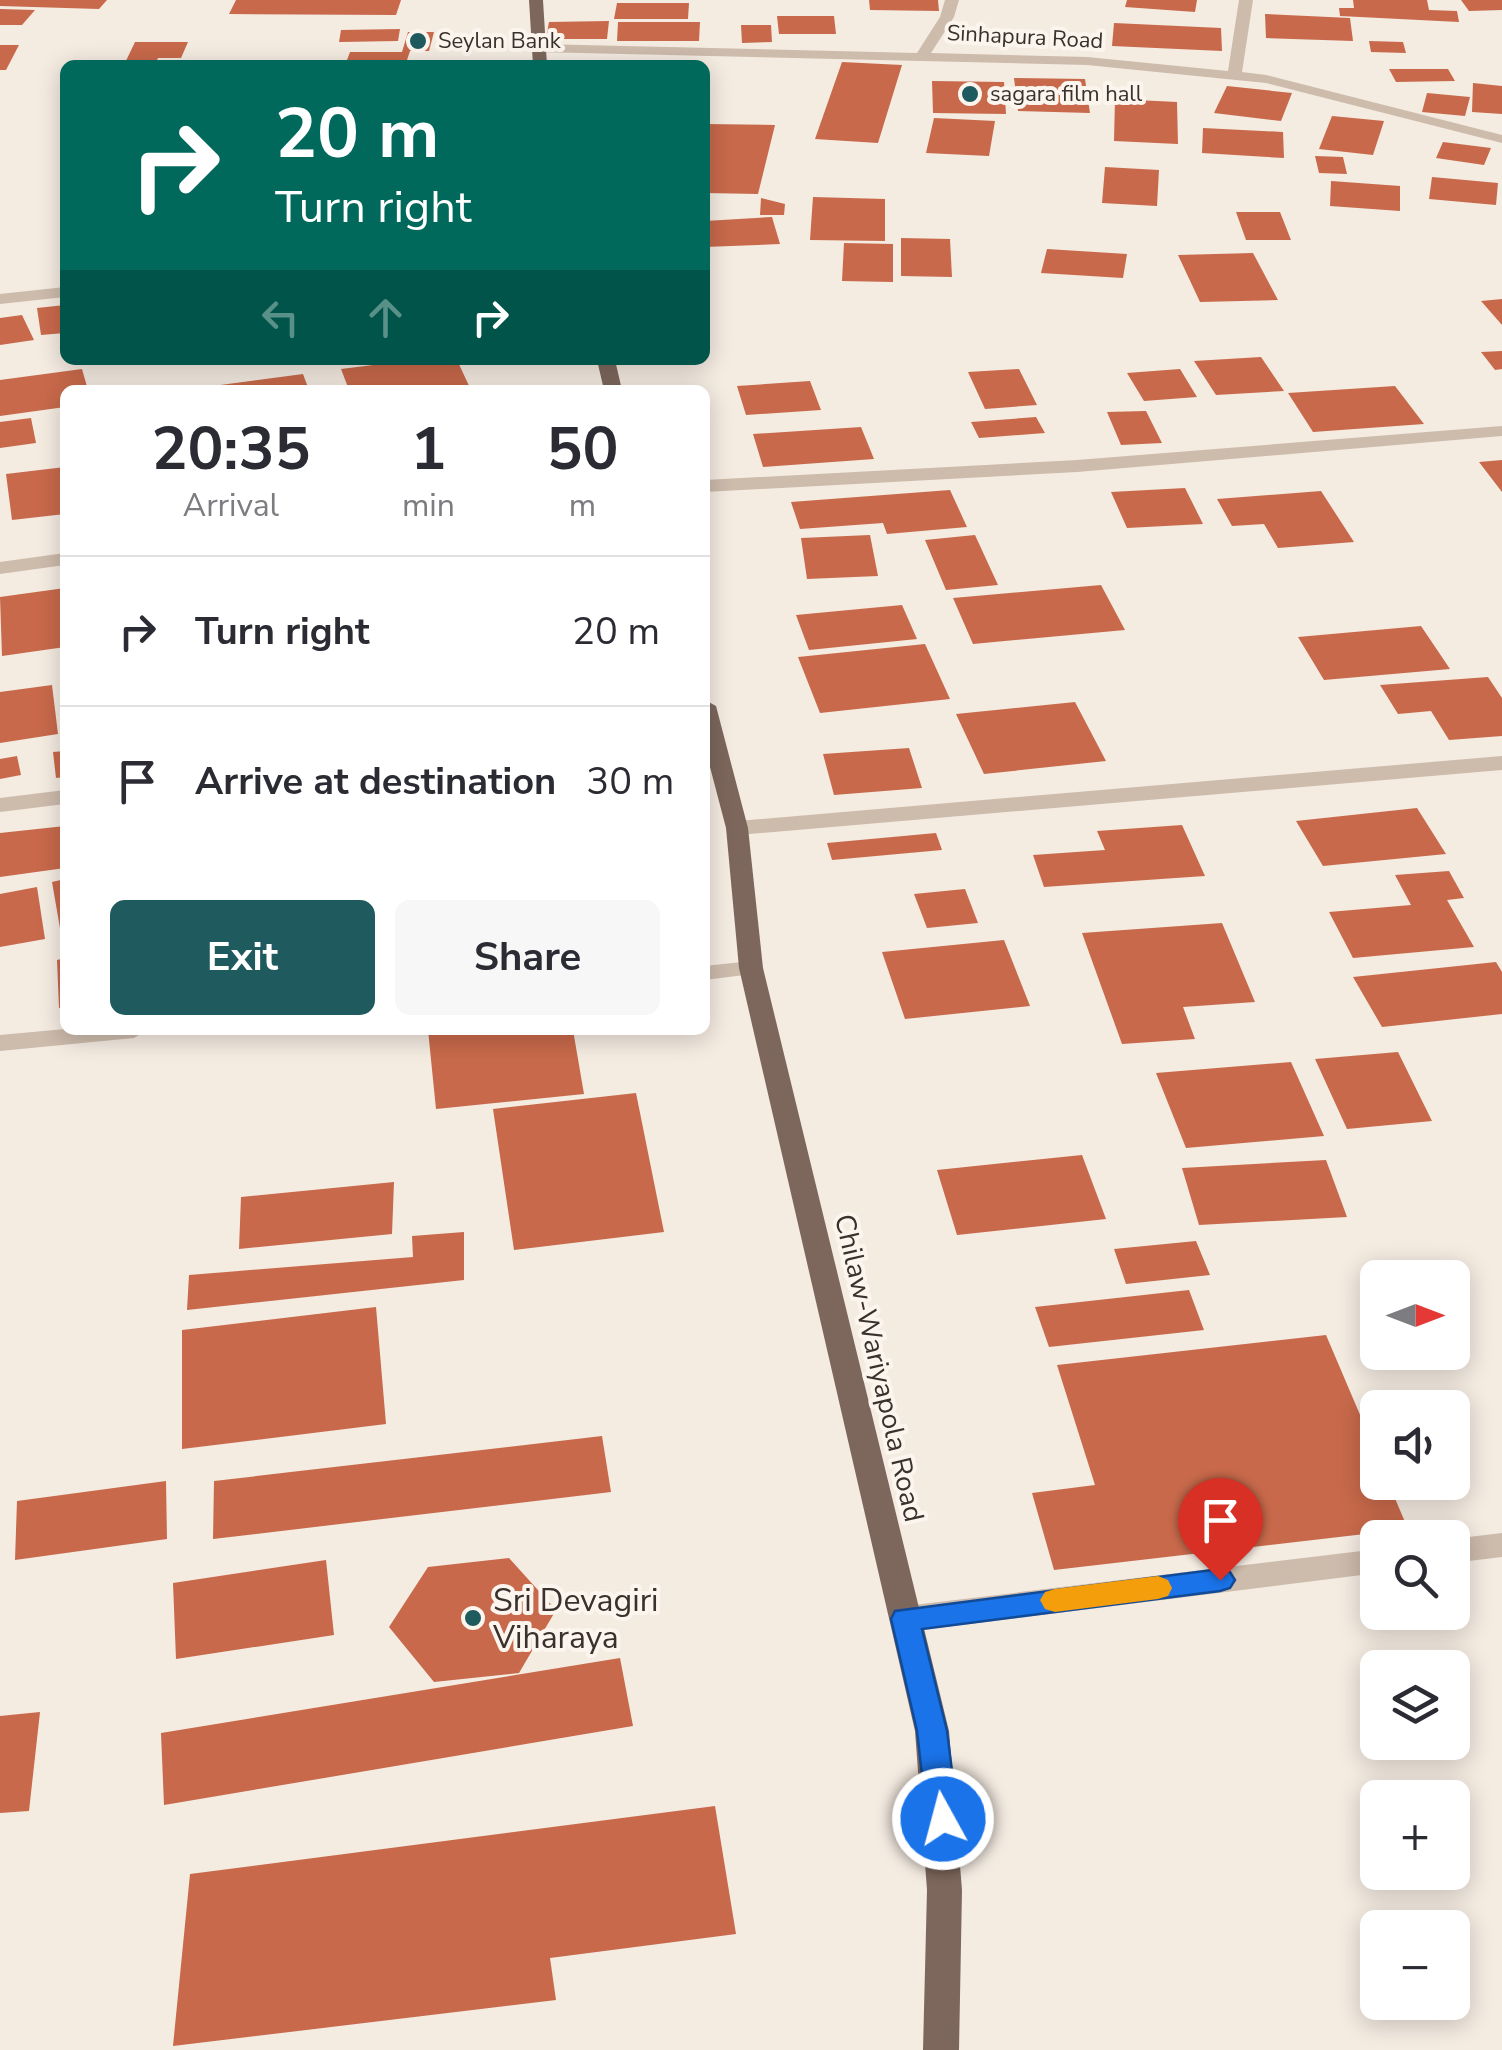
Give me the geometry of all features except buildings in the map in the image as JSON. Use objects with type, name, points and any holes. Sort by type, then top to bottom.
[{"type":"main road","points":[[536,0],[539,60]]},
{"type":"main road","name":"Chilaw-Wariyapola Road","points":[[710,728],[737,828],[752,968],[932,1731],[943,1819],[945,2008],[941,2050]]},
{"type":"street","points":[[922,56],[947,17],[952,0]]},
{"type":"street","points":[[1234,76],[1246,0]]},
{"type":"street","name":"Sinhapura Road","points":[[538,48],[1087,61],[1284,83],[1502,139]]},
{"type":"street","points":[[0,299],[60,293]]},
{"type":"street","points":[[710,486],[1077,466],[1502,431]]},
{"type":"street","points":[[0,568],[60,560]]},
{"type":"street","points":[[737,828],[1502,763]]},
{"type":"street","points":[[0,805],[60,798]]},
{"type":"street","points":[[710,972],[752,968]]},
{"type":"street","points":[[0,1044],[86,1035]]},
{"type":"street","points":[[1470,1549],[1502,1545]]},
{"type":"street","points":[[906,1619],[1360,1562]]},
{"type":"slow traffic","points":[[1055,1600],[1158,1588]]},
{"type":"place","name":"Seylan Bank","points":[[418,41]]},
{"type":"place","name":"sagara film hall","points":[[970,94]]},
{"type":"place","name":"Sri Devagiri Viharaya","points":[[473,1618]]},
{"type":"route","points":[[943,1819],[932,1731],[906,1619],[1220,1580]]}]
